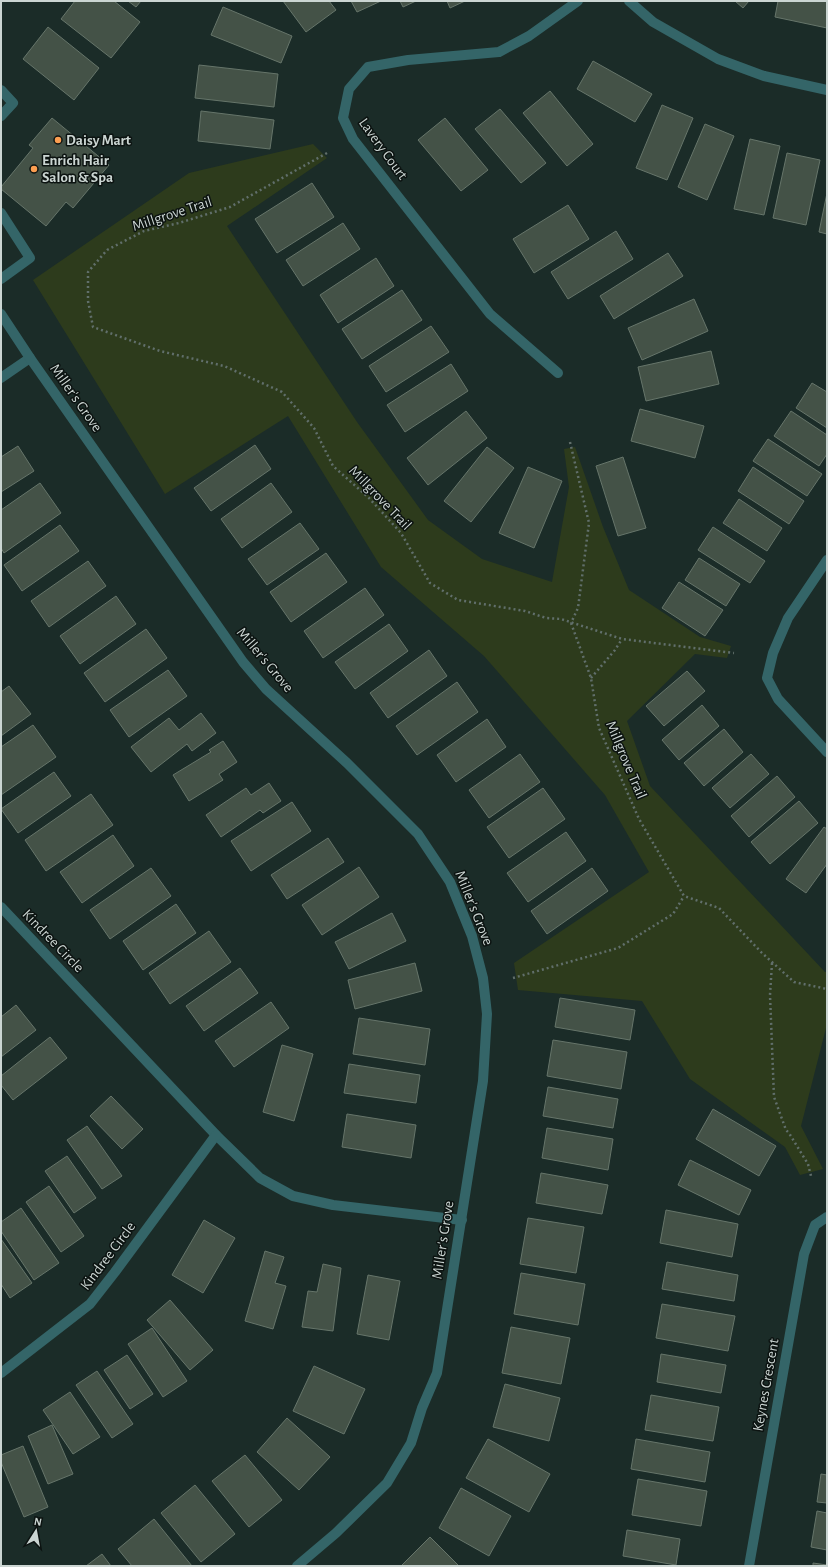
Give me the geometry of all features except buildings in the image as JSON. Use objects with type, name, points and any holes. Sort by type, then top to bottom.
[{"type":"street","name":"Lavery Court","points":[[558,373],[490,314],[353,139],[343,118],[349,89],[368,67],[408,60],[500,52],[529,36],[578,1]]},
{"type":"street","points":[[629,1],[653,22],[718,60],[764,76],[827,90]]},
{"type":"street","points":[[1,90],[13,103],[1,116]]},
{"type":"street","points":[[1,213],[30,258],[1,279]]},
{"type":"street","name":"Miller's Grove","points":[[1,314],[30,358],[243,662],[266,689],[346,763],[418,834],[450,882],[472,936],[483,978],[487,1014],[483,1081],[437,1373],[422,1408],[411,1443],[387,1483],[336,1532],[297,1566]]},
{"type":"street","points":[[1,378],[30,358]]},
{"type":"street","points":[[827,560],[788,618],[773,653],[767,678],[778,699],[827,752]]},
{"type":"street","name":"Kindree Circle","points":[[1,907],[216,1135],[260,1178],[293,1196],[333,1204],[462,1220]]},
{"type":"street","name":"Kindree Circle","points":[[1,1373],[90,1304],[216,1135]]},
{"type":"street","name":"Keynes Crescent","points":[[749,1566],[804,1254],[815,1225],[827,1217]]},
{"type":"path","name":"Millgrove Trail","points":[[327,153],[230,207],[179,223],[144,231],[107,250],[88,272],[88,301],[93,327],[160,351],[224,366],[282,392],[314,428],[333,466],[369,498],[401,533],[430,583],[458,600],[525,611],[546,618],[561,619],[571,623],[591,678],[598,728],[639,819],[684,896]]},
{"type":"path","points":[[570,442],[588,523],[578,608],[571,623],[622,639],[734,653]]},
{"type":"path","points":[[591,678],[615,650],[622,639]]},
{"type":"path","points":[[513,978],[618,948],[673,914],[684,896],[719,908],[762,953],[794,982],[827,989]]},
{"type":"path","points":[[772,962],[770,995],[774,1098],[786,1130],[808,1164],[811,1176]]},
{"type":"green space","points":[[313,144],[327,158],[227,226],[357,422],[428,520],[482,559],[552,582],[569,487],[564,449],[575,447],[603,527],[629,590],[700,637],[731,646],[727,658],[695,654],[627,721],[650,786],[825,972],[827,972],[827,1024],[801,1126],[823,1169],[800,1175],[785,1147],[690,1079],[642,1001],[518,990],[514,963],[649,872],[605,795],[484,656],[381,567],[288,416],[165,494],[33,280],[189,173]]},
{"type":"place","name":"Daisy Mart","points":[[58,140]]},
{"type":"place","name":"Enrich Hair Salon & Spa","points":[[34,169]]}]
